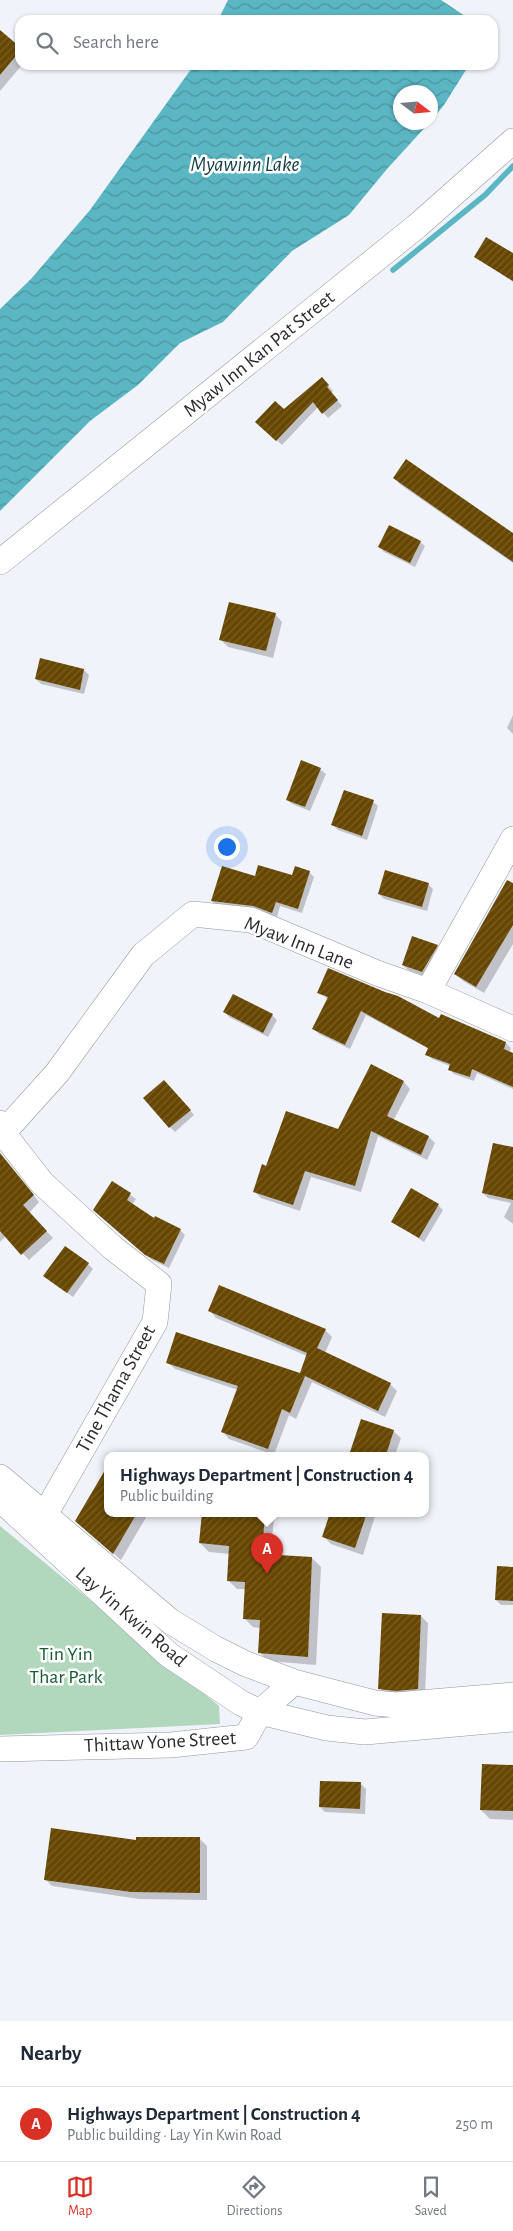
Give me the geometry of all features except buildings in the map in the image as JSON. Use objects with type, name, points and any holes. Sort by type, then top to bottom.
[{"type":"street","name":"Myaw Inn Kan Pat Street","points":[[0,562],[418,226],[513,141]]},
{"type":"street","points":[[428,991],[513,839]]},
{"type":"street","name":"Myaw Inn Lane","points":[[2,1128],[57,1073],[143,956],[193,914],[251,920],[377,973],[428,991],[513,1028]]},
{"type":"street","name":"Tine Thama Street","points":[[2,1128],[42,1183],[113,1248],[158,1284],[155,1322],[39,1523]]},
{"type":"street","name":"Lay Yin Kwin Road","points":[[0,1477],[39,1523],[169,1655],[241,1703],[260,1712],[327,1728],[365,1732],[513,1719]]},
{"type":"street","name":"Lay Yin Kwin Road","points":[[0,1499],[39,1523],[170,1621],[216,1649],[294,1682],[375,1703],[396,1705],[513,1695]]},
{"type":"street","name":"Thittaw Yone Street","points":[[0,1749],[171,1745],[246,1738],[260,1712],[294,1682]]},
{"type":"green space","name":"Tin Yin Thar Park","points":[[0,1526],[219,1706],[220,1724],[0,1735]]},
{"type":"water","points":[[228,0],[441,0],[464,15],[220,15]]},
{"type":"water","name":"Myawinn Lake","points":[[190,70],[466,70],[438,112],[438,85],[393,85],[393,130],[423,130],[349,215],[292,251],[223,322],[180,343],[138,385],[90,421],[0,511],[0,309],[31,279],[90,210]]},
{"type":"waterway","points":[[393,270],[485,195],[513,166]]},
{"type":"place","name":"Highways Department | Construction 4","points":[[267,1574]]}]
